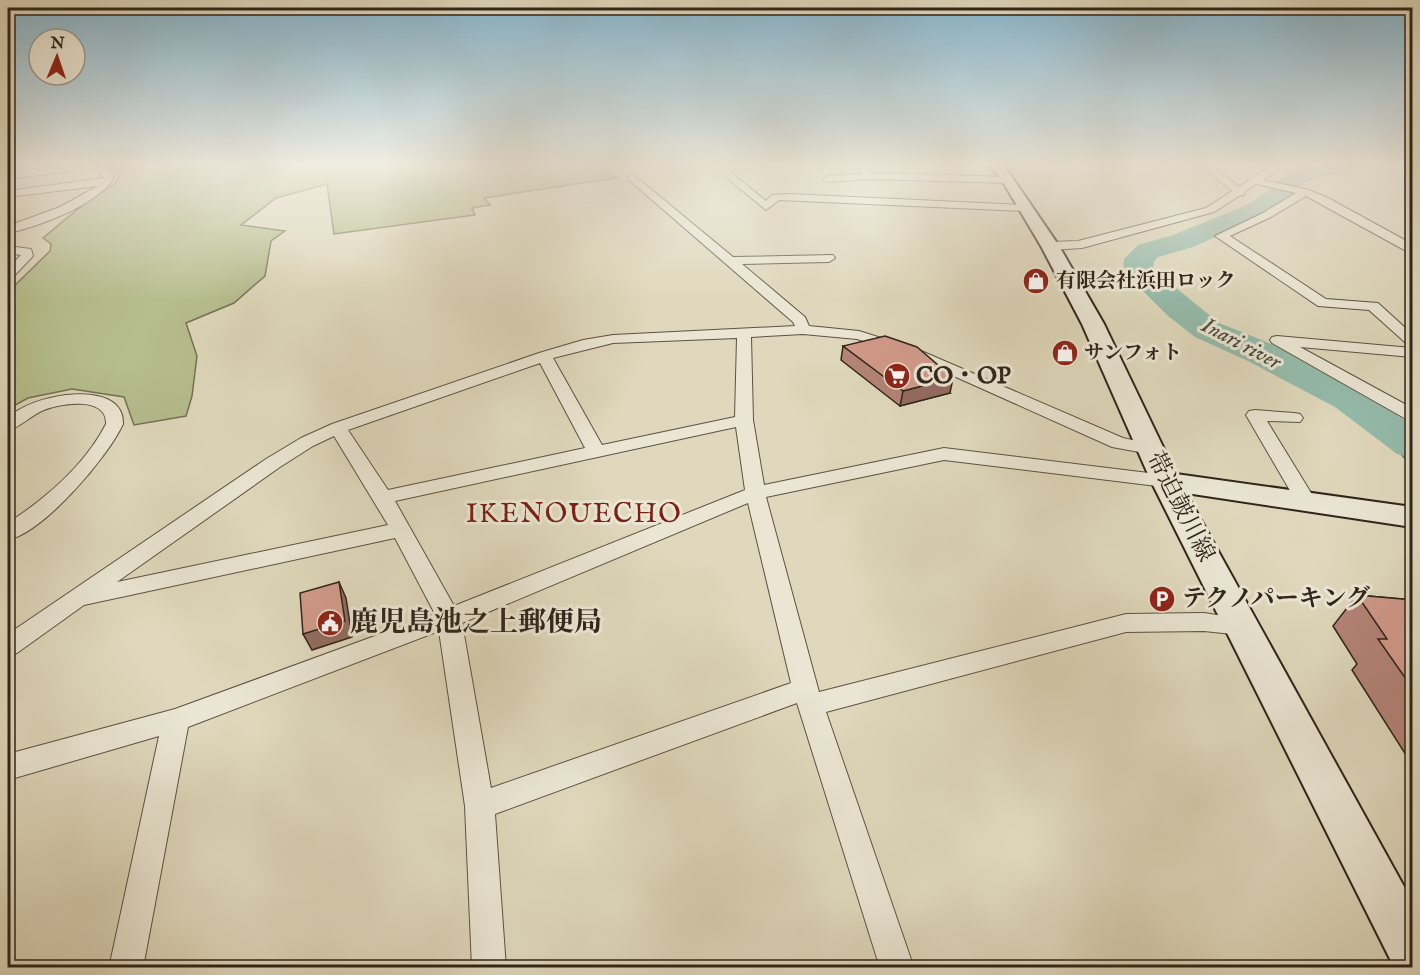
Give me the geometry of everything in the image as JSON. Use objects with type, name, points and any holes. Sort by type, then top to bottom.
[{"type":"street","points":[[18,213],[44,210]]},
{"type":"street","points":[[8,230],[63,210]]},
{"type":"street","points":[[669,210],[800,320],[803,330]]},
{"type":"street","name":"帯迫皷川線","points":[[1027,210],[1050,246],[1102,341],[1165,481],[1413,949]]},
{"type":"street","points":[[1050,246],[1078,245],[1211,210]]},
{"type":"street","points":[[1275,210],[1221,236],[1323,303],[1373,306],[1413,341]]},
{"type":"street","points":[[1341,210],[1413,249]]},
{"type":"street","points":[[8,250],[27,252],[27,256],[8,274]]},
{"type":"street","points":[[730,261],[829,258]]},
{"type":"street","points":[[8,646],[265,468],[307,442],[338,428],[544,356],[613,339],[803,330],[859,335],[952,369],[1118,443],[1150,449]]},
{"type":"street","points":[[744,332],[744,420],[755,493],[807,697],[897,968]]},
{"type":"street","points":[[1413,352],[1277,340],[1413,415]]},
{"type":"street","points":[[544,356],[597,453]]},
{"type":"street","points":[[8,424],[24,412],[48,403],[79,398],[97,401],[109,407],[114,413],[115,424],[87,466],[68,487],[8,533]]},
{"type":"street","points":[[1294,418],[1255,415],[1305,501]]},
{"type":"street","points":[[383,497],[744,420]]},
{"type":"street","points":[[338,428],[383,497],[449,618],[480,806],[489,968]]},
{"type":"street","points":[[8,767],[176,720],[449,618],[755,493],[944,454],[1165,481],[1413,517]]},
{"type":"street","points":[[77,599],[399,530]]},
{"type":"street","points":[[480,806],[807,697],[1126,623],[1204,622],[1242,626]]},
{"type":"street","points":[[126,968],[176,720]]},
{"type":"shaded area","points":[[77,210],[261,210],[241,225],[285,231],[271,241],[265,276],[234,303],[186,323],[197,356],[192,396],[186,416],[134,425],[124,397],[72,389],[28,398],[8,409],[8,292],[50,251],[51,244],[43,238]]},
{"type":"shaded area","points":[[331,210],[473,210],[475,215],[334,234]]},
{"type":"water","points":[[1289,355],[1361,395],[1412,427],[1412,466],[1385,437],[1327,399],[1258,360]]},
{"type":"building","points":[[885,336],[917,347],[953,378],[903,391],[843,346]]},
{"type":"building","points":[[339,582],[345,621],[303,634],[300,593]]},
{"type":"building","points":[[1357,595],[1413,600],[1413,689],[1378,639],[1387,639]]},
{"type":"waterway","name":"Inari river","points":[[1257,210],[1183,241],[1148,251],[1139,259],[1138,271],[1207,330],[1261,353],[1349,399],[1412,445]]},
{"type":"place","name":"有限会社浜田ロック","points":[[1036,281]]},
{"type":"place","name":"サンフォト","points":[[1065,353]]},
{"type":"place","name":"CO・OP","points":[[897,376]]},
{"type":"place","name":"テクノパーキング","points":[[1162,599]]},
{"type":"place","name":"鹿児島池之上郵便局","points":[[330,623]]},
{"type":"district","name":"IKENOUECHO","points":[[574,515]]}]
